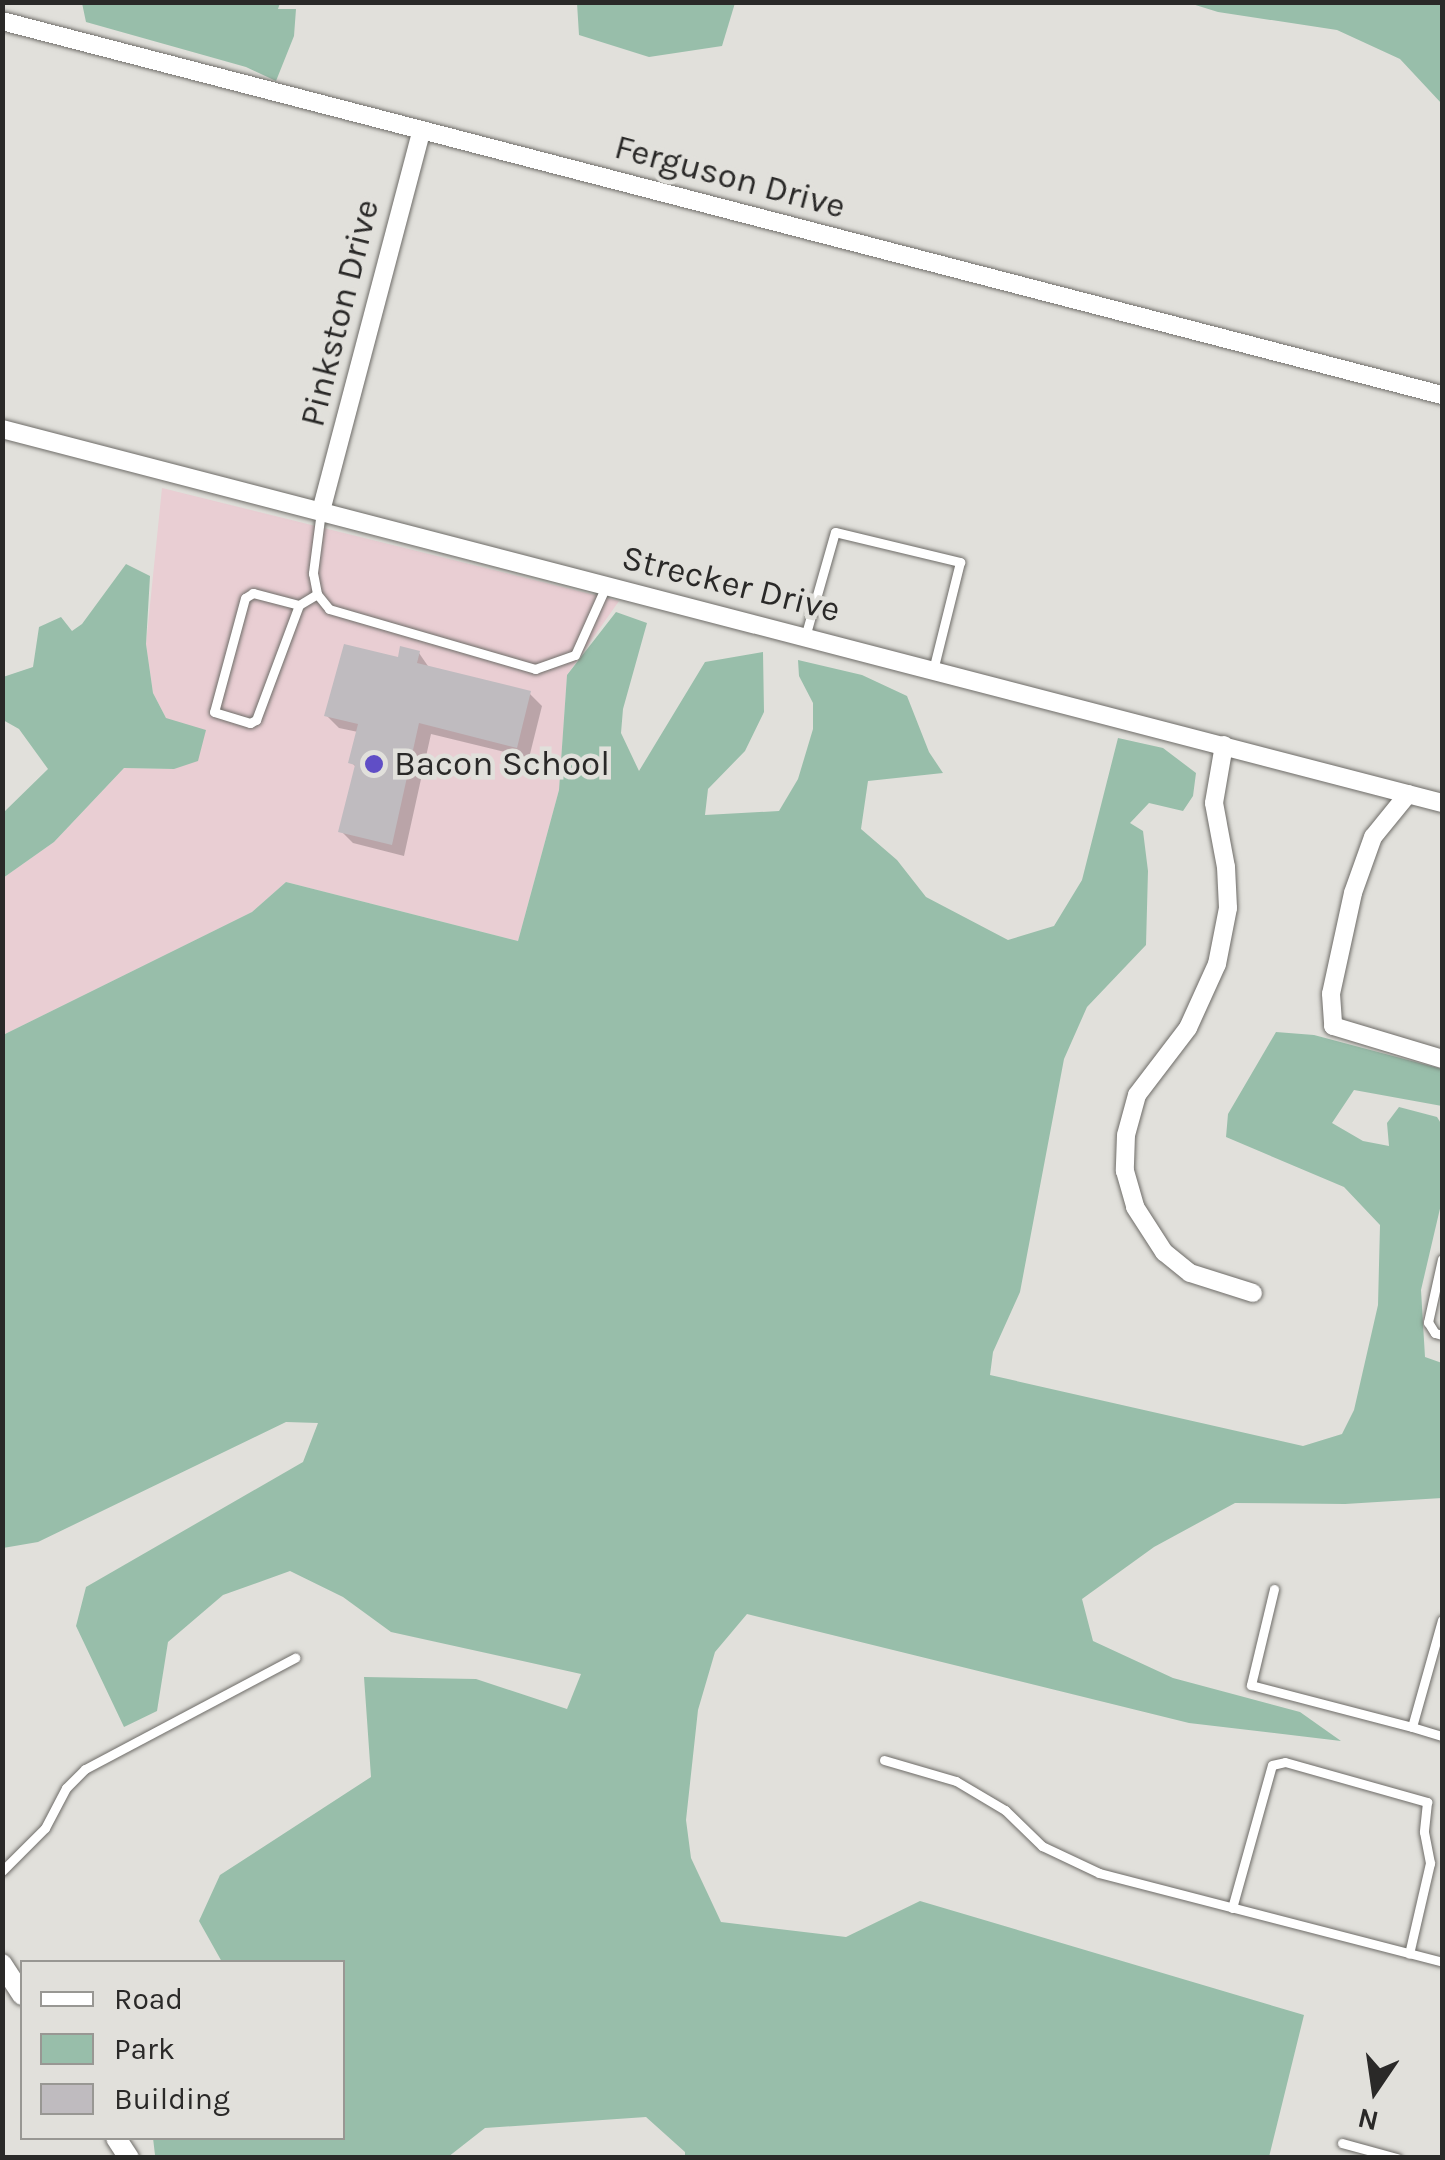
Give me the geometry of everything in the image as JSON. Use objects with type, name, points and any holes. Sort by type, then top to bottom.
[{"type":"street","name":"Ferguson Drive","points":[[2,21],[1442,395]]},
{"type":"street","name":"Pinkston Drive","points":[[321,511],[422,132]]},
{"type":"street","name":"Strecker Drive","points":[[2,429],[1442,804]]},
{"type":"street","points":[[1224,745],[1214,802],[1226,867],[1226,926],[1203,1002],[1137,1096],[1126,1135],[1125,1171],[1135,1207],[1164,1252],[1190,1273],[1253,1292]]},
{"type":"street","points":[[1408,794],[1374,838],[1353,892],[1331,994],[1333,1026],[1442,1059]]},
{"type":"street","points":[[2,1964],[20,1992]]},
{"type":"lane","points":[[321,511],[313,573],[317,594],[328,609],[536,669],[576,655],[606,586]]},
{"type":"lane","points":[[806,638],[835,532],[960,562],[933,670]]},
{"type":"lane","points":[[298,605],[253,593],[246,598],[214,712],[250,724],[256,720],[298,605],[317,594]]},
{"type":"lane","points":[[1442,1259],[1428,1322],[1435,1334],[1442,1335]]},
{"type":"lane","points":[[1274,1588],[1251,1685],[1442,1736]]},
{"type":"lane","points":[[1412,1727],[1442,1620]]},
{"type":"lane","points":[[2,1871],[46,1828],[66,1788],[86,1769],[295,1658]]},
{"type":"lane","points":[[884,1760],[956,1781],[1005,1810],[1042,1846],[1099,1873],[1442,1962]]},
{"type":"lane","points":[[1232,1908],[1272,1764],[1277,1761],[1419,1797],[1430,1808],[1424,1832],[1430,1863],[1408,1954]]},
{"type":"lane","points":[[1342,2143],[1397,2158]]},
{"type":"shaded area","name":"Bacon School","points":[[162,488],[619,601],[567,675],[559,790],[518,941],[286,882],[252,912],[3,1035],[3,878],[54,842],[124,768],[174,769],[166,718],[153,693],[146,644]]},
{"type":"green space","points":[[577,2],[735,3],[722,46],[649,57],[579,35]]},
{"type":"green space","points":[[82,3],[280,3],[278,9],[296,9],[294,36],[276,81],[246,67],[86,22]]},
{"type":"green space","points":[[1189,3],[1442,3],[1442,104],[1400,59],[1337,30],[1218,12]]},
{"type":"green space","points":[[126,564],[150,576],[146,644],[153,693],[166,718],[206,730],[198,761],[174,769],[124,768],[54,842],[3,878],[3,813],[48,769],[19,729],[3,720],[3,677],[33,667],[39,627],[61,617],[72,631],[82,624]]},
{"type":"green space","points":[[616,612],[647,623],[623,709],[621,733],[639,771],[705,662],[763,652],[764,712],[745,751],[708,789],[705,815],[779,811],[798,779],[813,729],[813,703],[799,676],[798,660],[862,675],[907,696],[929,752],[943,773],[868,781],[861,829],[897,860],[926,897],[1008,940],[1054,926],[1082,880],[1118,738],[1163,748],[1196,773],[1193,796],[1183,811],[1149,803],[1130,823],[1143,831],[1148,871],[1146,945],[1087,1007],[1064,1059],[1020,1292],[993,1352],[990,1375],[1303,1446],[1342,1434],[1354,1410],[1378,1305],[1380,1225],[1344,1187],[1226,1137],[1228,1114],[1276,1032],[1314,1035],[1442,1069],[1442,1106],[1354,1090],[1332,1123],[1363,1141],[1389,1146],[1387,1123],[1399,1107],[1437,1117],[1442,1125],[1442,1200],[1421,1290],[1425,1357],[1442,1363],[1442,1498],[1345,1504],[1235,1503],[1154,1547],[1082,1599],[1093,1641],[1173,1678],[1300,1712],[1341,1741],[1189,1723],[747,1614],[715,1652],[698,1710],[686,1820],[691,1858],[721,1922],[846,1937],[920,1901],[1304,2015],[1269,2157],[685,2157],[685,2152],[646,2117],[485,2128],[448,2157],[155,2155],[153,2140],[345,2140],[345,1960],[221,1960],[199,1921],[220,1875],[371,1777],[364,1677],[476,1679],[567,1709],[581,1674],[391,1632],[343,1597],[290,1571],[223,1595],[168,1642],[157,1711],[124,1727],[76,1626],[86,1587],[303,1462],[318,1423],[286,1422],[38,1542],[3,1548],[3,1035],[252,912],[286,882],[518,941],[559,790],[567,675]]},
{"type":"building","points":[[344,644],[398,657],[400,646],[420,651],[417,663],[531,691],[517,748],[419,723],[392,845],[338,832],[355,765],[348,763],[358,724],[324,716]]},
{"type":"place","name":"Bacon School","points":[[374,764]]}]
